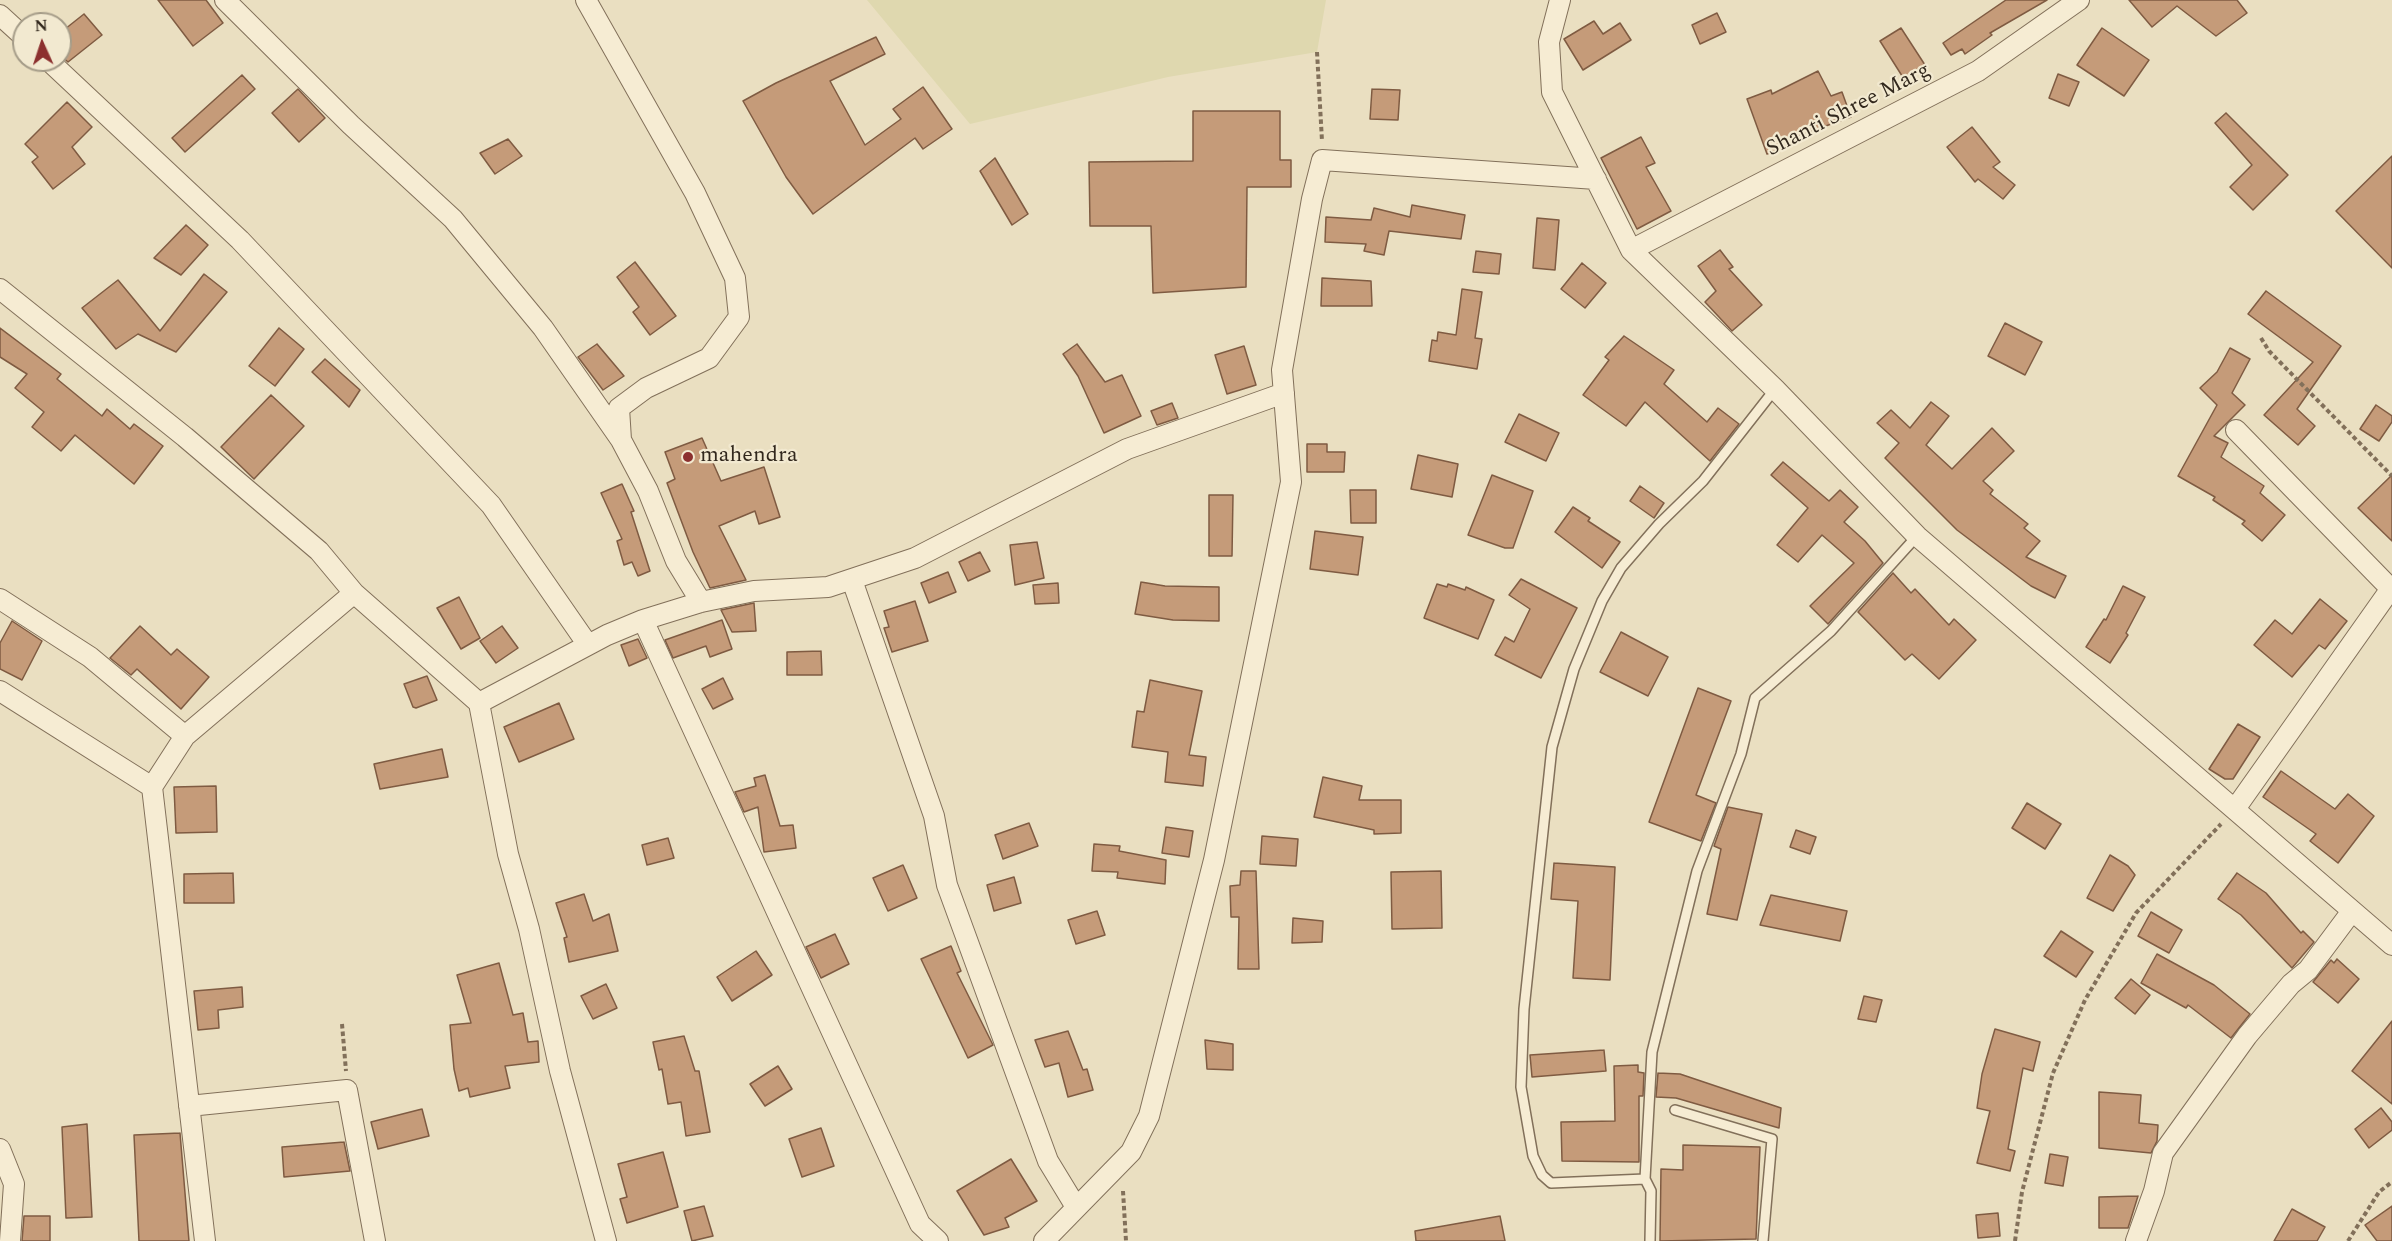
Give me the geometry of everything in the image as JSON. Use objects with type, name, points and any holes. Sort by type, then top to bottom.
[{"type":"street","points":[[225,0],[351,125],[453,219],[543,328],[621,440],[648,491],[676,561],[701,602]]},
{"type":"street","points":[[586,0],[705,214],[735,278],[739,317],[709,358],[646,388],[619,408],[621,440]]},
{"type":"street","points":[[1560,0],[1549,42],[1552,92],[1631,250],[1775,389],[1917,536],[2392,945]]},
{"type":"street","name":"Shanti Shree Marg","points":[[1631,250],[1978,71],[2079,0]]},
{"type":"street","points":[[0,15],[12,26]]},
{"type":"street","points":[[61,72],[240,240],[491,505],[588,645]]},
{"type":"street","points":[[1044,1241],[1131,1152],[1149,1116],[1214,860],[1291,482],[1282,370],[1312,199],[1322,160],[1596,179]]},
{"type":"street","points":[[0,289],[185,437],[319,551],[354,593],[479,704],[508,854],[529,929],[560,1071],[606,1241]]},
{"type":"street","points":[[479,704],[588,645],[643,620],[701,602],[754,591],[828,587],[915,558],[1127,449],[1284,393]]},
{"type":"street","points":[[2235,809],[2392,588],[2236,430]]},
{"type":"street","points":[[852,580],[933,816],[947,885],[1048,1161],[1076,1207]]},
{"type":"street","points":[[205,1241],[152,787],[184,736],[354,593]]},
{"type":"street","points":[[0,599],[90,657],[184,736]]},
{"type":"street","points":[[643,620],[920,1224],[938,1241]]},
{"type":"street","points":[[0,691],[152,787]]},
{"type":"street","points":[[2136,1241],[2154,1191],[2163,1153],[2247,1036],[2291,984],[2308,970],[2352,911]]},
{"type":"street","points":[[189,1106],[347,1090],[375,1241]]},
{"type":"street","points":[[0,1149],[14,1184],[10,1241]]},
{"type":"lane","points":[[1645,1179],[1551,1183],[1542,1174],[1533,1156],[1521,1087],[1524,1009],[1552,747],[1574,669],[1602,601],[1621,568],[1659,524],[1703,481],[1775,389]]},
{"type":"lane","points":[[1650,1241],[1651,1191],[1645,1179],[1652,1052],[1697,871],[1741,754],[1755,698],[1832,631],[1917,536]]},
{"type":"lane","points":[[1675,1110],[1772,1139],[1763,1241]]},
{"type":"path","points":[[1317,52],[1322,160]]},
{"type":"path","points":[[2261,338],[2277,360],[2392,476]]},
{"type":"path","points":[[2015,1241],[2022,1192],[2053,1073],[2085,1000],[2136,913],[2235,809]]},
{"type":"path","points":[[342,1024],[347,1090]]},
{"type":"path","points":[[1122,1161],[1126,1241]]},
{"type":"path","points":[[2348,1241],[2379,1192],[2392,1182]]},
{"type":"shaded area","points":[[867,0],[1326,0],[1317,52],[1168,77],[970,124]]},
{"type":"building","points":[[158,0],[206,0],[223,23],[193,46]]},
{"type":"building","points":[[2006,0],[2047,0],[1990,33],[1992,35],[1965,54],[1962,49],[1951,55],[1943,43]]},
{"type":"building","points":[[2129,0],[2237,0],[2247,13],[2216,36],[2177,6],[2152,27]]},
{"type":"building","points":[[1717,13],[1726,32],[1700,44],[1692,25]]},
{"type":"building","points":[[84,14],[102,35],[72,59],[72,24]]},
{"type":"building","points":[[1594,21],[1603,34],[1620,23],[1631,40],[1583,70],[1564,39]]},
{"type":"building","points":[[1901,28],[1925,65],[1904,79],[1880,41]]},
{"type":"building","points":[[2102,28],[2149,60],[2124,96],[2077,65]]},
{"type":"building","points":[[876,37],[885,54],[830,81],[865,145],[901,119],[893,109],[923,87],[952,129],[923,149],[915,138],[813,214],[786,177],[743,101],[776,83]]},
{"type":"building","points":[[1818,71],[1831,96],[1842,92],[1851,117],[1789,139],[1791,146],[1767,154],[1747,99],[1771,90],[1772,94]]},
{"type":"building","points":[[2058,74],[2079,82],[2069,106],[2049,98]]},
{"type":"building","points":[[242,75],[255,89],[185,152],[172,138]]},
{"type":"building","points":[[298,89],[325,118],[299,142],[272,113]]},
{"type":"building","points":[[1372,89],[1400,90],[1398,120],[1370,119]]},
{"type":"building","points":[[67,102],[92,127],[72,147],[85,164],[53,189],[32,162],[38,157],[25,144]]},
{"type":"building","points":[[1193,111],[1280,111],[1280,160],[1291,160],[1291,187],[1247,187],[1246,287],[1153,293],[1151,226],[1090,226],[1089,162],[1193,161]]},
{"type":"building","points":[[2226,113],[2288,175],[2253,210],[2230,187],[2252,165],[2215,123]]},
{"type":"building","points":[[1972,127],[2000,162],[1993,167],[2015,185],[2003,199],[1978,179],[1975,182],[1947,147]]},
{"type":"building","points":[[1641,137],[1655,163],[1646,167],[1671,211],[1637,229],[1601,158]]},
{"type":"building","points":[[508,139],[522,156],[495,174],[480,153]]},
{"type":"building","points":[[2392,156],[2392,268],[2336,211]]},
{"type":"building","points":[[995,158],[1028,214],[1012,225],[980,171]]},
{"type":"building","points":[[1412,205],[1465,215],[1461,239],[1389,231],[1384,255],[1364,251],[1366,244],[1325,242],[1326,217],[1371,220],[1374,208],[1410,217]]},
{"type":"building","points":[[1537,218],[1559,220],[1555,270],[1533,268]]},
{"type":"building","points":[[186,225],[208,245],[181,275],[154,258]]},
{"type":"building","points":[[1720,250],[1733,267],[1729,269],[1762,305],[1732,331],[1705,302],[1716,291],[1698,266]]},
{"type":"building","points":[[1476,251],[1501,254],[1499,274],[1473,272]]},
{"type":"building","points":[[635,262],[676,316],[650,335],[633,312],[639,307],[617,277]]},
{"type":"building","points":[[1582,263],[1606,283],[1585,308],[1561,289]]},
{"type":"building","points":[[204,274],[227,292],[176,352],[138,334],[116,349],[82,308],[118,280],[160,331]]},
{"type":"building","points":[[1322,278],[1371,281],[1372,306],[1321,306]]},
{"type":"building","points":[[1462,289],[1482,292],[1475,338],[1482,339],[1477,369],[1429,361],[1432,340],[1437,341],[1438,332],[1456,335]]},
{"type":"building","points":[[2266,291],[2341,346],[2297,409],[2315,426],[2298,445],[2264,415],[2313,362],[2248,314]]},
{"type":"building","points":[[2005,323],[2042,342],[2025,375],[1988,356]]},
{"type":"building","points":[[0,328],[61,374],[57,379],[102,416],[107,409],[130,429],[134,424],[163,446],[134,484],[75,435],[61,451],[32,427],[44,412],[15,388],[27,374],[0,357]]},
{"type":"building","points":[[279,328],[304,349],[275,386],[249,366]]},
{"type":"building","points":[[1624,336],[1674,370],[1664,384],[1707,422],[1718,408],[1739,424],[1710,461],[1645,402],[1626,426],[1583,395],[1609,360],[1605,357]]},
{"type":"building","points":[[597,344],[624,376],[603,390],[578,357]]},
{"type":"building","points":[[1077,344],[1105,382],[1122,375],[1141,416],[1104,433],[1078,376],[1063,354]]},
{"type":"building","points":[[1244,346],[1256,385],[1227,394],[1215,355]]},
{"type":"building","points":[[2230,348],[2250,359],[2232,393],[2245,405],[2214,436],[2228,443],[2221,457],[2264,486],[2260,493],[2285,515],[2262,541],[2242,524],[2245,521],[2213,500],[2215,497],[2178,476],[2217,405],[2200,388],[2217,372]]},
{"type":"building","points":[[325,359],[360,390],[349,407],[312,372]]},
{"type":"building","points":[[271,395],[304,426],[254,479],[221,447]]},
{"type":"building","points":[[1931,402],[1949,416],[1926,445],[1952,469],[1992,428],[2014,451],[1983,481],[1993,490],[1990,494],[2028,524],[2024,528],[2040,541],[2026,557],[2066,576],[2055,598],[2031,586],[1957,530],[1885,458],[1899,443],[1877,423],[1891,410],[1910,428]]},
{"type":"building","points":[[1172,403],[1178,418],[1157,425],[1151,411]]},
{"type":"building","points":[[2376,405],[2392,416],[2392,422],[2379,441],[2360,429]]},
{"type":"building","points":[[1519,414],[1559,433],[1546,461],[1505,442]]},
{"type":"building","points":[[702,438],[721,481],[764,467],[780,517],[759,524],[755,511],[719,526],[746,580],[710,588],[693,552],[667,483],[675,479],[665,452]]},
{"type":"building","points":[[1307,444],[1327,444],[1327,452],[1345,452],[1344,472],[1307,472]]},
{"type":"building","points":[[1418,455],[1458,464],[1452,497],[1411,489]]},
{"type":"building","points":[[1783,462],[1829,501],[1840,490],[1858,507],[1844,522],[1865,541],[1883,563],[1828,624],[1810,606],[1854,563],[1822,535],[1798,562],[1777,545],[1808,508],[1771,475]]},
{"type":"building","points":[[1492,475],[1533,491],[1513,548],[1505,548],[1468,535]]},
{"type":"building","points":[[2392,475],[2392,541],[2358,508]]},
{"type":"building","points":[[622,484],[634,511],[631,512],[650,571],[638,576],[632,562],[624,565],[617,541],[622,539],[601,493]]},
{"type":"building","points":[[1640,486],[1664,503],[1654,518],[1630,501]]},
{"type":"building","points":[[1350,490],[1376,490],[1376,523],[1351,523]]},
{"type":"building","points":[[1209,495],[1233,495],[1232,556],[1209,556]]},
{"type":"building","points":[[1573,507],[1590,518],[1588,521],[1620,542],[1602,568],[1555,532]]},
{"type":"building","points":[[1315,531],[1363,537],[1358,575],[1310,569]]},
{"type":"building","points":[[1037,542],[1044,578],[1015,585],[1010,545]]},
{"type":"building","points":[[980,552],[990,571],[968,581],[959,562]]},
{"type":"building","points":[[948,572],[956,592],[929,603],[921,583]]},
{"type":"building","points":[[1893,573],[1911,593],[1915,589],[1949,625],[1954,619],[1976,640],[1939,679],[1912,654],[1905,660],[1858,612]]},
{"type":"building","points":[[1521,579],[1577,608],[1541,678],[1495,655],[1505,637],[1514,642],[1530,609],[1509,595]]},
{"type":"building","points":[[1141,582],[1165,586],[1219,587],[1219,621],[1173,620],[1135,614]]},
{"type":"building","points":[[1058,583],[1059,603],[1035,604],[1033,585]]},
{"type":"building","points":[[1437,584],[1447,587],[1448,584],[1465,590],[1466,587],[1494,600],[1478,639],[1424,618]]},
{"type":"building","points":[[2123,586],[2145,597],[2126,633],[2128,635],[2110,663],[2086,647],[2104,619],[2106,620]]},
{"type":"building","points":[[459,597],[480,638],[461,649],[437,608]]},
{"type":"building","points":[[2320,599],[2347,621],[2325,649],[2319,645],[2292,677],[2254,645],[2275,620],[2292,634]]},
{"type":"building","points":[[915,601],[928,641],[892,652],[884,628],[889,627],[884,611]]},
{"type":"building","points":[[754,603],[756,631],[732,632],[721,610]]},
{"type":"building","points":[[722,620],[732,649],[710,657],[706,646],[673,658],[665,640]]},
{"type":"building","points":[[12,621],[42,641],[22,680],[0,669],[0,643]]},
{"type":"building","points":[[140,626],[171,655],[177,649],[209,677],[181,709],[137,669],[131,675],[110,658]]},
{"type":"building","points":[[502,626],[518,648],[496,663],[480,641]]},
{"type":"building","points":[[1621,632],[1668,657],[1648,696],[1600,672]]},
{"type":"building","points":[[638,639],[647,658],[629,666],[621,645]]},
{"type":"building","points":[[821,651],[822,675],[787,675],[787,652]]},
{"type":"building","points":[[427,676],[437,700],[413,707],[404,684]]},
{"type":"building","points":[[723,678],[733,699],[713,709],[702,689]]},
{"type":"building","points":[[1150,680],[1202,691],[1189,755],[1206,757],[1203,786],[1165,782],[1168,752],[1132,747],[1137,711],[1144,712]]},
{"type":"building","points":[[1698,688],[1731,701],[1696,795],[1716,803],[1701,841],[1649,822]]},
{"type":"building","points":[[559,703],[574,739],[519,762],[504,727]]},
{"type":"building","points":[[2238,724],[2260,737],[2233,779],[2225,779],[2209,769]]},
{"type":"building","points":[[442,749],[448,777],[380,789],[374,764]]},
{"type":"building","points":[[2281,771],[2335,809],[2348,794],[2374,816],[2338,863],[2310,841],[2316,834],[2263,797]]},
{"type":"building","points":[[765,775],[780,826],[793,825],[796,848],[764,852],[758,807],[744,812],[735,792],[756,786],[754,778]]},
{"type":"building","points":[[1323,777],[1362,786],[1359,800],[1401,800],[1401,833],[1374,834],[1374,830],[1314,817]]},
{"type":"building","points":[[216,786],[217,832],[176,833],[174,787]]},
{"type":"building","points":[[2027,803],[2061,824],[2045,849],[2012,828]]},
{"type":"building","points":[[1728,807],[1762,814],[1737,920],[1707,914],[1721,849],[1714,846]]},
{"type":"building","points":[[1029,823],[1038,846],[1003,859],[995,835]]},
{"type":"building","points":[[1166,827],[1193,831],[1189,857],[1162,853]]},
{"type":"building","points":[[1796,830],[1816,837],[1810,854],[1790,847]]},
{"type":"building","points":[[1262,836],[1298,839],[1296,866],[1260,864]]},
{"type":"building","points":[[668,838],[674,858],[647,865],[642,845]]},
{"type":"building","points":[[1094,844],[1120,846],[1119,851],[1166,860],[1165,884],[1117,878],[1118,872],[1092,871]]},
{"type":"building","points":[[2110,855],[2128,866],[2135,875],[2113,911],[2087,898]]},
{"type":"building","points":[[1554,863],[1615,867],[1610,980],[1573,978],[1578,901],[1551,899]]},
{"type":"building","points":[[903,865],[917,898],[888,911],[873,878]]},
{"type":"building","points":[[1241,871],[1256,871],[1259,969],[1238,969],[1239,917],[1231,917],[1230,886],[1240,885]]},
{"type":"building","points":[[1441,871],[1442,928],[1392,929],[1391,872]]},
{"type":"building","points":[[233,873],[234,903],[184,903],[184,874]]},
{"type":"building","points":[[2237,873],[2266,893],[2301,933],[2303,931],[2314,942],[2292,968],[2241,915],[2218,899]]},
{"type":"building","points":[[1014,877],[1021,903],[994,911],[987,885]]},
{"type":"building","points":[[584,894],[593,921],[609,914],[618,951],[569,962],[564,938],[567,937],[556,903]]},
{"type":"building","points":[[1771,895],[1847,911],[1840,941],[1760,925]]},
{"type":"building","points":[[1097,911],[1105,935],[1076,944],[1068,920]]},
{"type":"building","points":[[2151,912],[2182,930],[2169,953],[2138,936]]},
{"type":"building","points":[[1293,918],[1323,921],[1322,942],[1292,943]]},
{"type":"building","points":[[2061,931],[2093,952],[2076,977],[2044,956]]},
{"type":"building","points":[[835,934],[849,964],[821,978],[806,947]]},
{"type":"building","points":[[951,946],[961,971],[957,973],[993,1045],[968,1058],[921,959]]},
{"type":"building","points":[[756,951],[772,975],[732,1001],[717,977]]},
{"type":"building","points":[[2157,954],[2214,985],[2250,1014],[2231,1038],[2188,1005],[2186,1008],[2141,983]]},
{"type":"building","points":[[2337,959],[2359,979],[2338,1003],[2313,982],[2331,960],[2334,963]]},
{"type":"building","points":[[499,963],[513,1015],[523,1013],[528,1042],[538,1041],[539,1062],[505,1066],[510,1088],[470,1097],[468,1088],[459,1091],[454,1069],[450,1025],[471,1023],[457,975]]},
{"type":"building","points":[[2131,979],[2150,995],[2135,1014],[2115,998]]},
{"type":"building","points":[[606,984],[617,1008],[593,1019],[581,996]]},
{"type":"building","points":[[242,987],[243,1007],[218,1010],[219,1028],[198,1030],[194,991]]},
{"type":"building","points":[[1864,996],[1882,1000],[1876,1022],[1858,1019]]},
{"type":"building","points":[[2392,1021],[2392,1104],[2352,1071]]},
{"type":"building","points":[[1995,1029],[2040,1042],[2033,1071],[2023,1068],[2008,1149],[2015,1151],[2010,1171],[1977,1163],[1990,1111],[1977,1108],[1982,1074]]},
{"type":"building","points":[[1068,1031],[1083,1070],[1087,1069],[1093,1090],[1068,1097],[1059,1063],[1045,1067],[1035,1040]]},
{"type":"building","points":[[684,1036],[695,1071],[699,1071],[710,1132],[686,1136],[681,1102],[668,1104],[662,1069],[659,1070],[653,1042]]},
{"type":"building","points":[[1205,1040],[1233,1044],[1233,1070],[1207,1069]]},
{"type":"building","points":[[1604,1050],[1606,1071],[1532,1077],[1530,1055]]},
{"type":"building","points":[[1638,1065],[1638,1072],[1644,1073],[1643,1096],[1639,1096],[1639,1162],[1562,1161],[1561,1122],[1615,1121],[1614,1066]]},
{"type":"building","points":[[778,1066],[792,1089],[765,1106],[750,1084]]},
{"type":"building","points":[[1658,1073],[1680,1074],[1781,1108],[1779,1128],[1676,1098],[1656,1097]]},
{"type":"building","points":[[2099,1092],[2141,1095],[2139,1123],[2158,1125],[2157,1141],[2151,1153],[2099,1148]]},
{"type":"building","points":[[2381,1108],[2392,1122],[2392,1130],[2369,1148],[2355,1129]]},
{"type":"building","points":[[422,1109],[429,1136],[378,1149],[371,1122]]},
{"type":"building","points":[[87,1124],[92,1217],[66,1218],[62,1127]]},
{"type":"building","points":[[821,1128],[834,1166],[802,1177],[789,1139]]},
{"type":"building","points":[[180,1133],[189,1241],[139,1241],[134,1135]]},
{"type":"building","points":[[344,1142],[350,1171],[284,1177],[282,1147]]},
{"type":"building","points":[[1683,1145],[1760,1147],[1756,1239],[1660,1241],[1661,1169],[1683,1170]]},
{"type":"building","points":[[663,1152],[678,1207],[627,1223],[620,1199],[627,1197],[618,1164]]},
{"type":"building","points":[[2050,1154],[2068,1157],[2063,1186],[2045,1183]]},
{"type":"building","points":[[1011,1159],[1037,1201],[1005,1218],[1009,1227],[984,1235],[957,1191]]},
{"type":"building","points":[[2138,1196],[2128,1228],[2099,1228],[2099,1197]]},
{"type":"building","points":[[704,1206],[713,1236],[692,1241],[684,1211]]},
{"type":"building","points":[[2392,1206],[2392,1241],[2377,1241],[2365,1225]]},
{"type":"building","points":[[2292,1209],[2325,1227],[2317,1241],[2274,1241]]},
{"type":"building","points":[[1998,1213],[2000,1236],[1978,1238],[1976,1215]]},
{"type":"building","points":[[24,1216],[50,1216],[50,1241],[22,1241]]},
{"type":"building","points":[[1500,1216],[1505,1241],[1416,1241],[1415,1231]]},
{"type":"place","name":"mahendra","points":[[688,457]]}]
